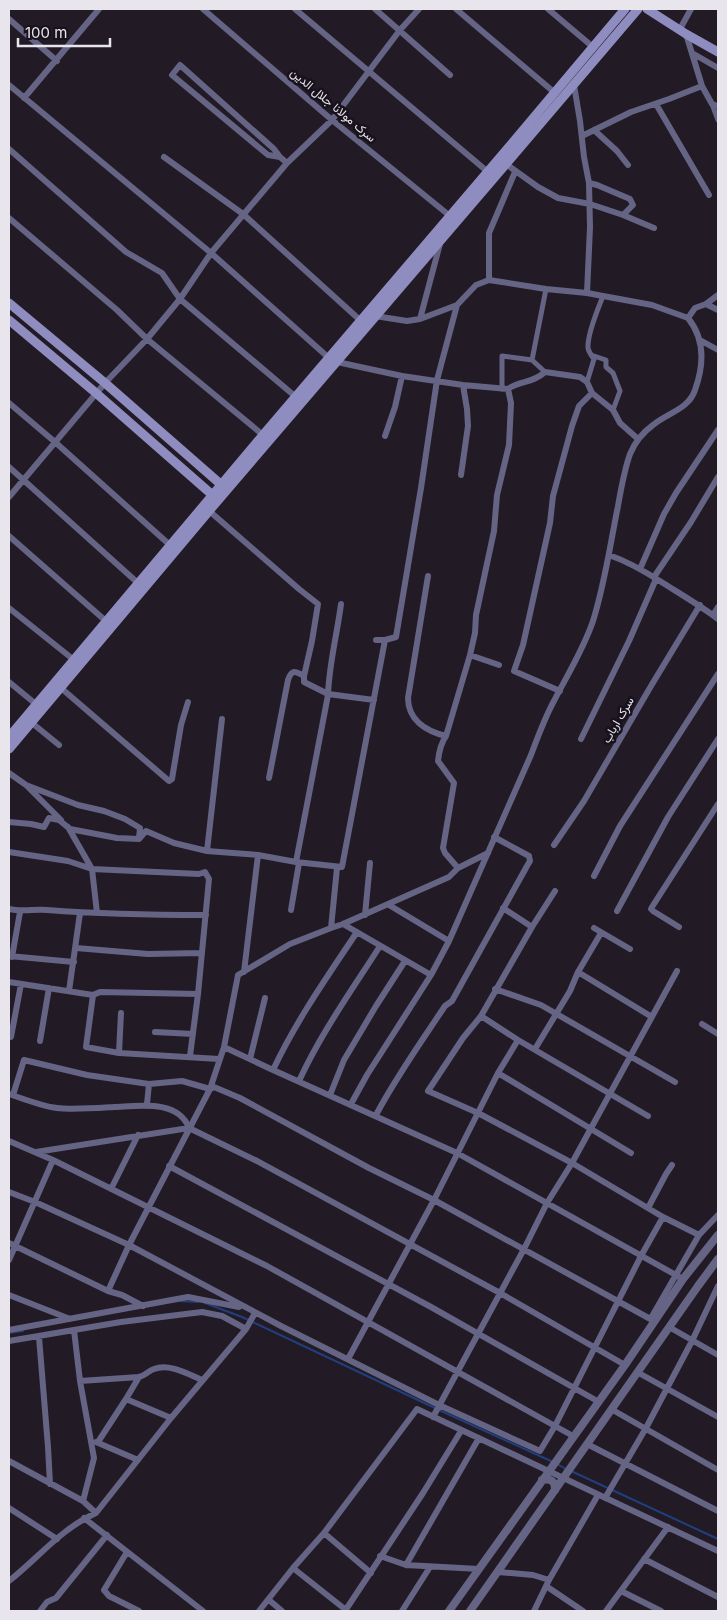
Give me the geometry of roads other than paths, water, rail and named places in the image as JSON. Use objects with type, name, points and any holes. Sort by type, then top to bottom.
[{"type":"main road","points":[[224,487],[263,435],[296,397],[375,316],[439,237],[450,216],[624,9]]},
{"type":"main road","points":[[9,749],[61,688],[224,487],[333,360],[361,321],[506,164],[638,9]]},
{"type":"main road","points":[[647,9],[718,52]]},
{"type":"main road","points":[[9,303],[224,487]]},
{"type":"main road","points":[[9,320],[96,393],[215,498]]},
{"type":"main road","points":[[9,737],[171,546],[206,509]]},
{"type":"street","points":[[24,98],[99,9]]},
{"type":"street","name":"سرک مولانا جلال الدین","points":[[202,9],[332,120],[450,216]]},
{"type":"street","points":[[295,9],[488,172]]},
{"type":"street","points":[[375,9],[450,75]]},
{"type":"street","points":[[9,497],[104,383],[147,339],[180,299],[212,253],[243,214],[287,163],[332,120],[400,30],[419,9]]},
{"type":"street","points":[[456,9],[555,92]]},
{"type":"street","points":[[548,9],[593,47]]},
{"type":"street","points":[[691,9],[683,32],[692,53],[702,86],[715,105],[718,120]]},
{"type":"street","points":[[9,19],[57,60]]},
{"type":"street","points":[[692,53],[718,68]]},
{"type":"street","points":[[280,158],[268,155],[172,75],[180,65],[274,149],[280,158],[287,163]]},
{"type":"street","points":[[9,85],[212,253],[333,360],[402,376],[505,389],[535,380],[545,372]]},
{"type":"street","points":[[574,85],[589,184],[587,292]]},
{"type":"street","points":[[582,136],[631,112],[702,86]]},
{"type":"street","points":[[656,104],[709,195]]},
{"type":"street","points":[[594,130],[617,151],[628,165]]},
{"type":"street","points":[[9,149],[126,252],[162,273],[180,299],[296,397]]},
{"type":"street","points":[[164,157],[243,214],[361,321]]},
{"type":"street","points":[[506,164],[515,172],[558,198],[590,204],[624,215],[654,228]]},
{"type":"street","points":[[489,280],[488,233],[515,172]]},
{"type":"street","points":[[589,184],[597,185],[630,199],[633,205],[624,215]]},
{"type":"street","points":[[9,218],[117,310],[147,339],[263,435]]},
{"type":"street","points":[[420,319],[439,237]]},
{"type":"street","points":[[351,1104],[367,1075],[431,975],[449,940],[531,755],[541,728],[592,623],[609,555],[630,455],[638,439],[652,425],[683,407],[695,392],[700,373],[702,352],[700,340],[693,324],[688,318],[652,305],[587,292],[546,289],[489,280],[476,285],[457,304],[420,319],[407,321],[375,316]]},
{"type":"street","points":[[532,360],[546,289]]},
{"type":"street","points":[[688,318],[695,308],[706,304],[718,295]]},
{"type":"street","points":[[587,382],[594,359],[588,347],[589,338],[603,296]]},
{"type":"street","points":[[376,640],[396,637],[437,380],[457,304]]},
{"type":"street","points":[[706,304],[718,310]]},
{"type":"street","points":[[700,340],[718,350]]},
{"type":"street","points":[[591,355],[606,360],[606,367],[613,373],[620,391],[613,410]]},
{"type":"street","points":[[458,868],[442,848],[454,783],[438,761],[470,655],[476,615],[494,531],[497,495],[509,445],[511,403],[505,389],[502,356],[532,360],[545,372],[580,377],[587,382],[592,393],[613,410],[620,423],[638,439]]},
{"type":"street","points":[[385,436],[395,407],[402,376]]},
{"type":"street","points":[[461,475],[468,426],[463,385]]},
{"type":"street","points":[[560,691],[514,671],[523,646],[550,523],[553,496],[572,426],[580,406],[592,393]]},
{"type":"street","points":[[9,403],[171,546]]},
{"type":"street","points":[[640,569],[668,507],[718,430]]},
{"type":"street","points":[[9,467],[139,584]]},
{"type":"street","points":[[581,739],[629,640],[655,578],[718,477]]},
{"type":"street","points":[[206,509],[318,604],[304,682],[328,694],[374,700]]},
{"type":"street","points":[[9,536],[107,622]]},
{"type":"street","points":[[609,555],[624,560],[640,569],[700,605],[716,617],[718,607]]},
{"type":"street","points":[[428,576],[408,708],[420,725],[433,733],[446,736]]},
{"type":"street","points":[[291,910],[328,694],[329,671],[336,641],[341,604]]},
{"type":"street","name":"سرک ارباب","points":[[554,845],[584,801],[700,605]]},
{"type":"street","points":[[9,608],[74,660]]},
{"type":"street","points":[[139,839],[146,831],[174,843],[207,851],[258,855],[337,868],[342,867],[385,640]]},
{"type":"street","points":[[470,655],[499,665]]},
{"type":"street","points":[[269,778],[290,674],[296,672],[304,676]]},
{"type":"street","points":[[594,876],[620,826],[718,674]]},
{"type":"street","points":[[9,682],[37,705]]},
{"type":"street","points":[[61,688],[169,781],[172,779],[181,725],[188,702]]},
{"type":"street","points":[[207,851],[222,719]]},
{"type":"street","points":[[32,723],[58,745]]},
{"type":"street","points":[[617,910],[668,817],[718,739]]},
{"type":"street","points":[[9,773],[26,785],[70,829],[92,869],[98,913]]},
{"type":"street","points":[[26,785],[78,805],[104,811],[125,819],[140,828],[139,839]]},
{"type":"street","points":[[679,927],[651,910],[718,804]]},
{"type":"street","points":[[9,822],[44,827],[49,818],[59,820],[70,829],[117,838],[139,839]]},
{"type":"street","points":[[376,1115],[411,1056],[445,1006],[452,1001],[530,861],[529,856],[494,837]]},
{"type":"street","points":[[9,852],[68,862],[92,869],[199,874],[206,872],[209,879],[206,915],[190,1056]]},
{"type":"street","points":[[108,1291],[129,1245],[210,1089],[224,1046],[238,975],[290,944],[389,905],[449,877],[458,868],[488,853]]},
{"type":"street","points":[[244,972],[258,855]]},
{"type":"street","points":[[365,915],[370,863]]},
{"type":"street","points":[[331,928],[337,868]]},
{"type":"street","points":[[555,891],[481,1016],[463,1038],[428,1091],[478,1113],[572,1163],[663,1217],[699,1235]]},
{"type":"street","points":[[389,905],[449,940]]},
{"type":"street","points":[[503,908],[532,927]]},
{"type":"street","points":[[9,909],[20,912],[40,910],[80,913],[206,915]]},
{"type":"street","points":[[20,912],[10,957],[74,962]]},
{"type":"street","points":[[69,991],[80,913]]},
{"type":"street","points":[[343,924],[431,975]]},
{"type":"street","points":[[594,928],[630,949]]},
{"type":"street","points":[[273,1070],[284,1046],[307,1007],[357,932]]},
{"type":"street","points":[[535,1049],[570,991],[578,972],[601,933]]},
{"type":"street","points":[[299,1081],[325,1032],[380,946]]},
{"type":"street","points":[[76,948],[148,954],[202,953]]},
{"type":"street","points":[[330,1095],[344,1060],[405,961]]},
{"type":"street","points":[[436,1410],[479,1333],[547,1203],[572,1163],[677,971]]},
{"type":"street","points":[[578,972],[652,1017]]},
{"type":"street","points":[[9,982],[93,995],[100,992],[198,994]]},
{"type":"street","points":[[11,1037],[21,984]]},
{"type":"street","points":[[40,1041],[49,988]]},
{"type":"street","points":[[496,989],[541,1005],[675,1082]]},
{"type":"street","points":[[93,995],[86,1048],[119,1053],[219,1059]]},
{"type":"street","points":[[250,1059],[265,998]]},
{"type":"street","points":[[119,1053],[122,1013]]},
{"type":"street","points":[[481,1016],[518,1040],[648,1116]]},
{"type":"street","points":[[702,1024],[718,1034]]},
{"type":"street","points":[[155,1032],[193,1034]]},
{"type":"street","points":[[348,1359],[434,1200],[498,1073],[518,1040]]},
{"type":"street","points":[[224,1046],[457,1153],[683,1278]]},
{"type":"street","points":[[189,1128],[187,1122],[178,1114],[165,1107],[147,1104],[113,1107],[56,1108],[11,1095],[24,1060],[87,1075],[149,1084],[182,1081],[210,1089],[214,1088],[240,1098],[361,1164],[434,1200],[653,1320]]},
{"type":"street","points":[[498,1073],[631,1153]]},
{"type":"street","points":[[147,1104],[149,1084]]},
{"type":"street","points":[[36,1152],[189,1128],[256,1160],[500,1293],[625,1365]]},
{"type":"street","points":[[110,1189],[138,1135]]},
{"type":"street","points":[[9,1141],[53,1160],[266,1266],[574,1436]]},
{"type":"street","points":[[9,1260],[12,1244],[35,1202],[53,1160]]},
{"type":"street","points":[[648,1208],[672,1165]]},
{"type":"street","points":[[169,1166],[388,1283],[599,1402]]},
{"type":"street","points":[[9,1192],[129,1245],[248,1309],[348,1359],[436,1410],[538,1451],[542,1449],[555,1426],[641,1256],[663,1217]]},
{"type":"street","points":[[653,1320],[675,1275],[699,1235],[718,1214]]},
{"type":"street","points":[[449,1611],[625,1365],[653,1320],[683,1278],[718,1235]]},
{"type":"street","points":[[12,1244],[143,1306]]},
{"type":"street","points":[[473,1609],[637,1372],[718,1259]]},
{"type":"street","points":[[534,1611],[548,1583],[601,1496],[613,1486],[626,1464],[716,1295],[718,1286]]},
{"type":"street","points":[[9,1295],[73,1320]]},
{"type":"street","points":[[9,1330],[73,1320],[188,1297],[248,1309]]},
{"type":"street","points":[[9,1341],[121,1322],[202,1312],[222,1316],[246,1330]]},
{"type":"street","points":[[10,1578],[84,1518],[96,1513],[202,1380],[246,1330],[255,1312]]},
{"type":"street","points":[[669,1327],[718,1355]]},
{"type":"street","points":[[74,1330],[80,1381],[95,1442],[94,1458],[83,1501]]},
{"type":"street","points":[[39,1337],[50,1484]]},
{"type":"street","points":[[80,1381],[139,1377],[154,1369],[172,1368],[202,1380]]},
{"type":"street","points":[[637,1372],[718,1417]]},
{"type":"street","points":[[95,1442],[126,1399],[139,1377]]},
{"type":"street","points":[[126,1399],[171,1418]]},
{"type":"street","points":[[259,1611],[324,1533],[416,1409],[436,1410],[461,1430],[718,1551]]},
{"type":"street","points":[[612,1409],[718,1470]]},
{"type":"street","points":[[293,1568],[345,1611],[423,1493],[461,1430]]},
{"type":"street","points":[[406,1565],[479,1438]]},
{"type":"street","points":[[95,1442],[138,1460]]},
{"type":"street","points":[[587,1444],[718,1511]]},
{"type":"street","points":[[563,1451],[563,1457],[566,1461],[574,1463]]},
{"type":"street","points":[[9,1461],[83,1501],[96,1513]]},
{"type":"street","points":[[542,1480],[548,1478],[552,1480],[555,1484],[555,1490]]},
{"type":"street","points":[[9,1508],[57,1539]]},
{"type":"street","points":[[84,1518],[203,1611]]},
{"type":"street","points":[[606,1611],[668,1527]]},
{"type":"street","points":[[324,1533],[371,1573]]},
{"type":"street","points":[[40,1611],[46,1602],[56,1598],[107,1535]]},
{"type":"street","points":[[127,1552],[104,1590],[109,1596],[139,1611]]},
{"type":"street","points":[[380,1556],[406,1565],[479,1569]]},
{"type":"street","points":[[644,1559],[718,1597]]},
{"type":"street","points":[[402,1611],[430,1567]]},
{"type":"street","points":[[498,1572],[532,1575],[548,1583],[583,1611]]},
{"type":"street","points":[[621,1591],[661,1611]]},
{"type":"street","points":[[269,1600],[282,1611]]},
{"type":"waterway","points":[[180,1301],[198,1302]]},
{"type":"waterway","points":[[205,1303],[242,1317],[435,1408]]},
{"type":"waterway","points":[[9,1333],[23,1331]]},
{"type":"waterway","points":[[439,1410],[553,1462]]},
{"type":"waterway","points":[[557,1464],[566,1469]]},
{"type":"waterway","points":[[571,1471],[718,1539]]}]
